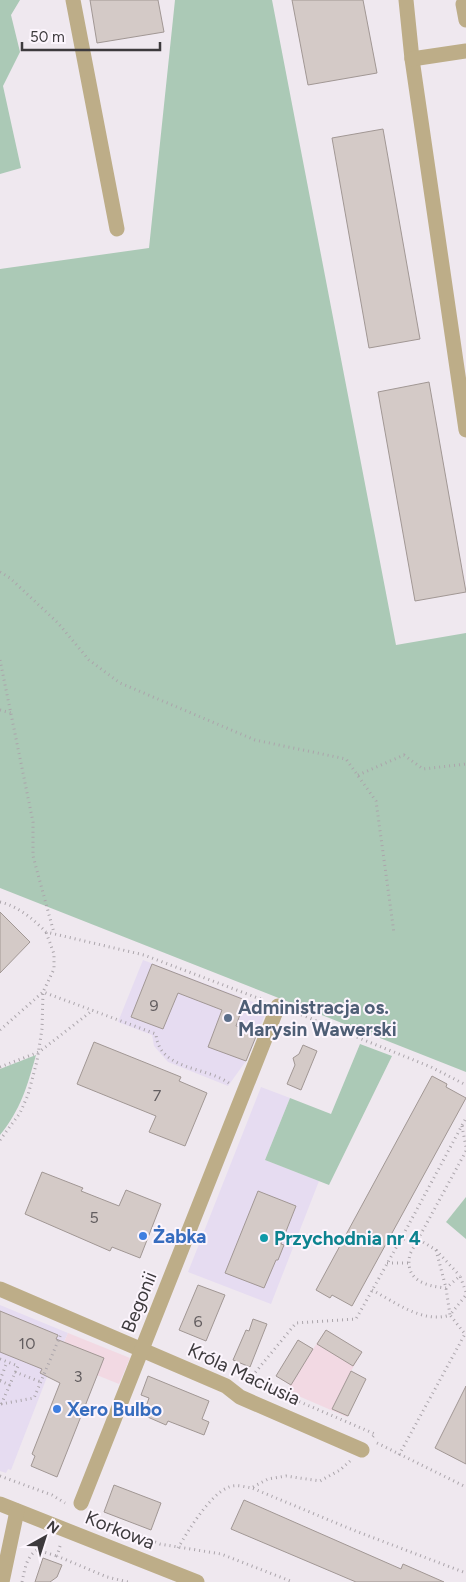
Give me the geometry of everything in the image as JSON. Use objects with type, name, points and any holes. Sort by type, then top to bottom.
[{"type":"street","points":[[73,0],[117,229]]},
{"type":"street","points":[[406,0],[412,59],[466,430]]},
{"type":"street","points":[[466,4],[463,4],[466,20]]},
{"type":"street","points":[[412,59],[466,50]]},
{"type":"street","name":"Begonii","points":[[79,1509],[278,1006]]},
{"type":"street","name":"Króla Maciusia","points":[[0,1289],[226,1386],[240,1397],[362,1450]]},
{"type":"street","name":"Korkowa","points":[[0,1504],[197,1582]]},
{"type":"street","points":[[2,1582],[17,1511]]},
{"type":"path","points":[[0,572],[10,578],[58,623],[89,660],[120,683],[255,740],[346,759],[376,801],[394,933]]},
{"type":"path","points":[[0,660],[33,822],[33,856],[54,934]]},
{"type":"path","points":[[0,710],[11,713]]},
{"type":"path","points":[[358,776],[404,755],[423,769],[466,764]]},
{"type":"path","points":[[0,902],[16,908],[36,922],[46,932],[54,954],[54,969],[42,992],[0,1030]]},
{"type":"path","points":[[46,932],[64,936]]},
{"type":"path","points":[[42,992],[156,1034],[157,1044],[169,1059],[227,1082],[233,1089]]},
{"type":"path","points":[[0,1140],[20,1113],[28,1096],[39,1052],[42,1029],[42,992]]},
{"type":"path","points":[[0,1067],[39,1052],[93,1010]]},
{"type":"path","points":[[248,1380],[296,1323],[356,1319],[466,1118]]},
{"type":"path","points":[[460,1276],[446,1288],[428,1287],[415,1278],[408,1263],[410,1254],[466,1149],[462,1125]]},
{"type":"path","points":[[372,1290],[414,1313],[440,1318],[450,1315],[466,1294],[460,1276],[436,1250],[418,1239],[401,1239]]},
{"type":"path","points":[[399,1455],[465,1334],[450,1315],[446,1288],[436,1250]]},
{"type":"path","points":[[387,1263],[408,1263]]},
{"type":"path","points":[[1,1405],[34,1398],[61,1334]]},
{"type":"path","points":[[0,1359],[18,1366],[1,1405]]},
{"type":"path","points":[[7,1362],[0,1380],[10,1385]]},
{"type":"path","points":[[15,1372],[41,1382]]},
{"type":"path","points":[[252,1488],[268,1479],[286,1476],[320,1481],[340,1470],[370,1440],[466,1486]]},
{"type":"path","points":[[0,1476],[52,1495],[79,1509],[160,1544],[222,1554],[293,1582]]},
{"type":"path","points":[[178,1548],[196,1519],[217,1496],[227,1488],[235,1486],[252,1488],[353,1530],[466,1573]]},
{"type":"path","points":[[57,1556],[66,1530]]},
{"type":"path","points":[[22,1582],[26,1563],[33,1553],[38,1550],[107,1577],[128,1582]]},
{"type":"shaded area","points":[[143,960],[264,1006],[266,1012],[246,1061],[228,1086],[168,1062],[154,1046],[152,1035],[118,1022]]},
{"type":"shaded area","points":[[261,1087],[290,1098],[265,1160],[319,1181],[271,1304],[188,1272]]},
{"type":"shaded area","points":[[0,1305],[68,1333],[47,1377],[11,1470],[8,1469],[6,1473],[0,1471]]},
{"type":"shaded area","points":[[326,1330],[362,1352],[351,1371],[366,1379],[347,1417],[287,1391],[290,1385],[276,1376],[298,1340],[313,1349]]},
{"type":"shaded area","points":[[68,1333],[130,1358],[119,1384],[57,1359]]},
{"type":"green space","points":[[0,0],[20,0],[11,15],[20,52],[3,86],[21,168],[0,174]]},
{"type":"green space","points":[[175,0],[272,0],[396,645],[466,633],[466,1072],[0,888],[0,269],[149,248]]},
{"type":"green space","points":[[360,1044],[392,1056],[329,1185],[265,1160],[290,1098],[331,1114]]},
{"type":"green space","points":[[36,1055],[22,1097],[13,1116],[0,1135],[0,1069]]},
{"type":"green space","points":[[466,1197],[466,1239],[446,1222]]},
{"type":"building","points":[[90,0],[158,0],[164,32],[97,43]]},
{"type":"building","points":[[292,0],[363,0],[377,73],[308,85]]},
{"type":"building","points":[[383,129],[420,339],[369,348],[332,138]]},
{"type":"building","points":[[429,382],[466,592],[415,601],[378,392]]},
{"type":"building","points":[[0,912],[30,942],[0,973]]},
{"type":"building","points":[[152,964],[245,1000],[236,1026],[257,1034],[246,1061],[208,1047],[222,1010],[178,993],[163,1029],[131,1017]]},
{"type":"building","points":[[94,1042],[181,1077],[179,1081],[207,1093],[185,1146],[149,1132],[156,1116],[77,1084]]},
{"type":"building","points":[[303,1045],[317,1051],[301,1090],[287,1084],[295,1065],[293,1058],[299,1054]]},
{"type":"building","points":[[432,1076],[447,1084],[446,1087],[466,1098],[352,1306],[332,1295],[330,1298],[316,1290]]},
{"type":"building","points":[[42,1172],[83,1188],[81,1191],[119,1206],[126,1190],[161,1204],[140,1258],[112,1247],[110,1251],[25,1214]]},
{"type":"building","name":"Przychodnia nr 4","points":[[258,1191],[296,1206],[281,1244],[284,1245],[264,1288],[225,1273]]},
{"type":"building","points":[[198,1285],[225,1295],[206,1341],[179,1330]]},
{"type":"building","points":[[0,1311],[58,1335],[56,1339],[104,1358],[57,1477],[31,1466],[35,1456],[32,1454],[60,1383],[40,1373],[42,1369],[0,1352]]},
{"type":"building","points":[[253,1319],[267,1324],[250,1367],[233,1360],[246,1330],[249,1331]]},
{"type":"building","points":[[326,1330],[362,1352],[353,1366],[317,1344]]},
{"type":"building","points":[[298,1340],[313,1349],[291,1385],[276,1376]]},
{"type":"building","points":[[351,1371],[366,1379],[348,1416],[332,1409]]},
{"type":"building","points":[[148,1376],[209,1401],[202,1419],[209,1422],[204,1435],[168,1421],[166,1425],[143,1415],[149,1398],[141,1395]]},
{"type":"building","points":[[466,1386],[466,1464],[435,1448]]},
{"type":"building","points":[[114,1485],[161,1503],[151,1530],[104,1512]]},
{"type":"building","points":[[244,1500],[401,1569],[403,1564],[444,1582],[356,1582],[231,1529]]},
{"type":"building","points":[[43,1558],[62,1565],[57,1577],[50,1582],[35,1582]]},
{"type":"place","name":"Administracja os. Marysin Wawerski","points":[[228,1018]]},
{"type":"place","name":"Żabka","points":[[143,1236]]},
{"type":"place","name":"Przychodnia nr 4","points":[[264,1238]]},
{"type":"place","name":"Xero Bulbo","points":[[57,1409]]}]
